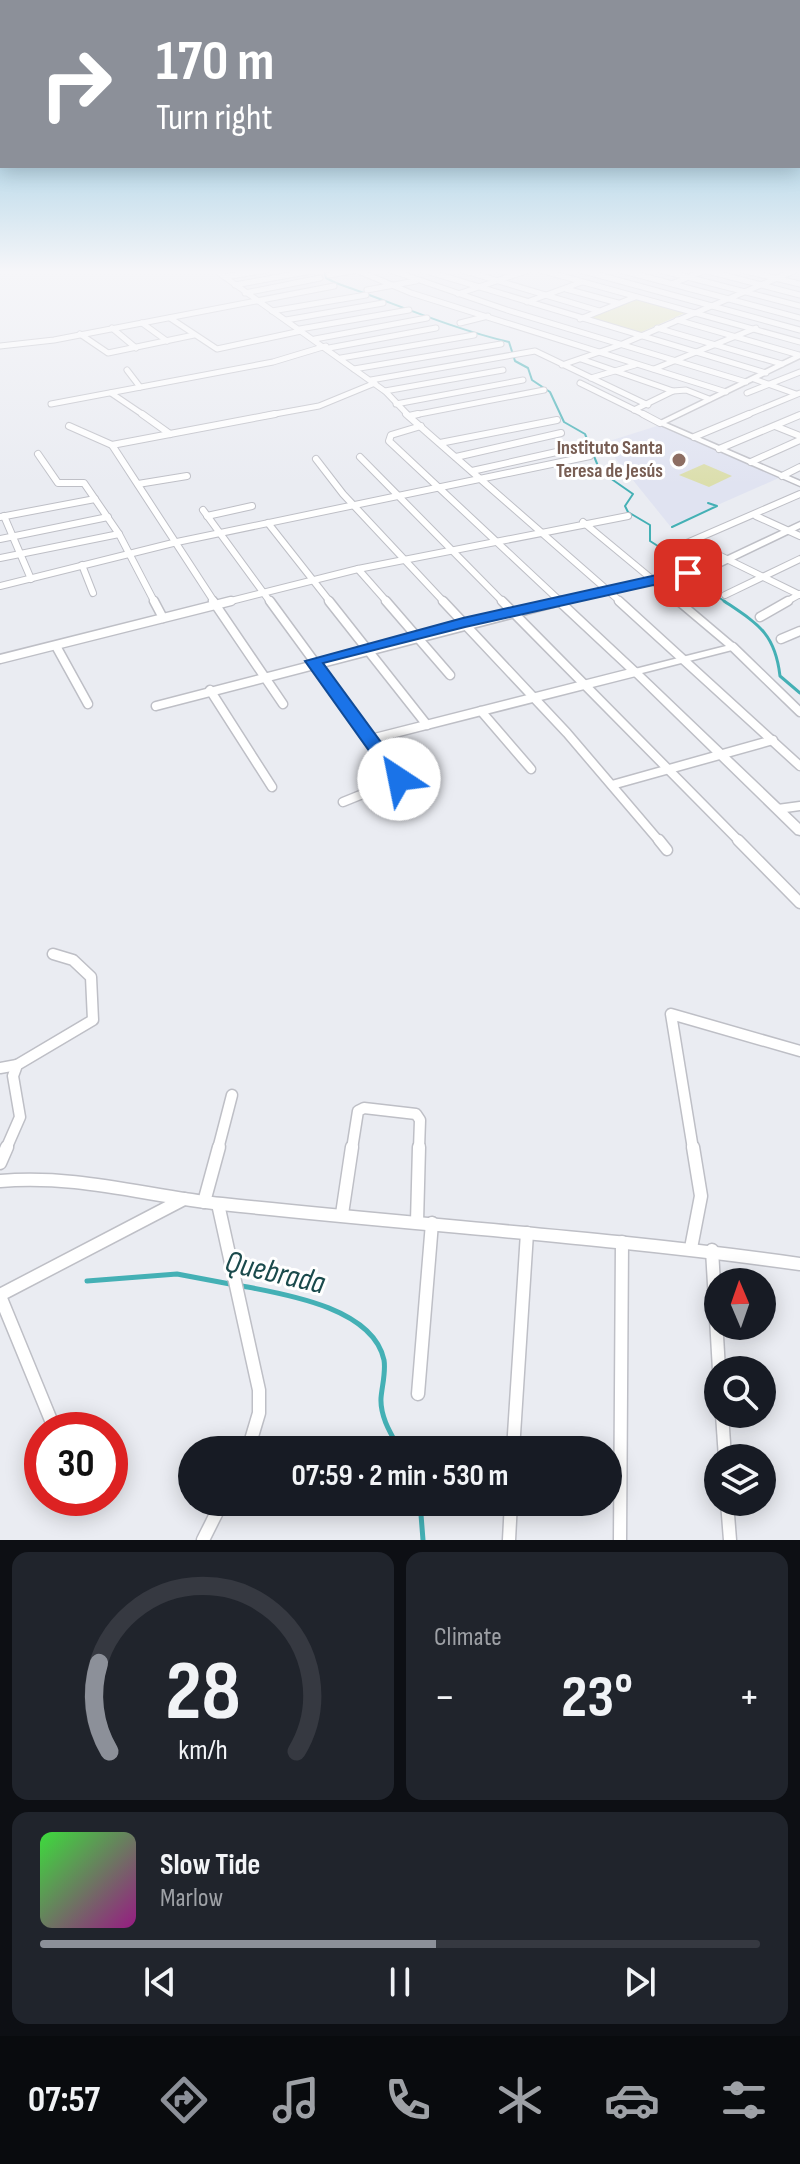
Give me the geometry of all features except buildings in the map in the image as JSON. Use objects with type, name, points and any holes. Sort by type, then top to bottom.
[{"type":"street","points":[[0,346],[28,342]]},
{"type":"street","points":[[92,342],[108,353],[163,342]]},
{"type":"street","points":[[129,342],[136,348]]},
{"type":"street","points":[[205,342],[217,349],[248,342]]},
{"type":"street","points":[[319,342],[385,391],[409,416],[685,659],[800,766]]},
{"type":"street","points":[[51,404],[273,362],[357,342]]},
{"type":"street","points":[[341,358],[434,342]]},
{"type":"street","points":[[566,342],[726,392]]},
{"type":"street","points":[[610,342],[799,394]]},
{"type":"street","points":[[562,365],[627,342]]},
{"type":"street","points":[[659,342],[766,373]]},
{"type":"street","points":[[705,342],[782,364]]},
{"type":"street","points":[[654,369],[725,342]]},
{"type":"street","points":[[749,342],[799,357]]},
{"type":"street","points":[[354,369],[501,344]]},
{"type":"street","points":[[112,445],[319,406],[373,382],[514,354],[540,352],[648,405]]},
{"type":"street","points":[[660,423],[799,357]]},
{"type":"street","points":[[581,359],[673,391],[686,390],[709,399]]},
{"type":"street","points":[[636,365],[580,383],[660,423],[800,484]]},
{"type":"street","points":[[127,370],[140,387]]},
{"type":"street","points":[[385,391],[503,370]]},
{"type":"street","points":[[747,393],[800,372]]},
{"type":"street","points":[[396,404],[523,380]]},
{"type":"street","points":[[409,416],[544,390]]},
{"type":"street","points":[[634,410],[673,391]]},
{"type":"street","points":[[111,393],[170,434]]},
{"type":"street","points":[[694,437],[799,394]]},
{"type":"street","points":[[719,449],[800,415]]},
{"type":"street","points":[[440,443],[557,420]]},
{"type":"street","points":[[69,426],[112,445],[177,542],[213,605],[283,704]]},
{"type":"street","points":[[421,426],[391,435],[389,441],[800,831]]},
{"type":"street","points":[[774,426],[800,438]]},
{"type":"street","points":[[456,457],[561,433]]},
{"type":"street","points":[[751,462],[800,438]]},
{"type":"street","points":[[472,471],[579,447]]},
{"type":"street","points":[[38,454],[58,483],[84,483],[119,534],[163,618]]},
{"type":"street","points":[[0,586],[177,542],[590,456]]},
{"type":"street","points":[[360,457],[800,903]]},
{"type":"street","points":[[316,459],[534,698],[667,850]]},
{"type":"street","points":[[782,476],[800,467]]},
{"type":"street","points":[[138,484],[187,476]]},
{"type":"street","points":[[673,549],[756,516],[800,494]]},
{"type":"street","points":[[31,579],[2,516],[95,499]]},
{"type":"street","points":[[252,506],[205,513],[399,779],[343,802]]},
{"type":"street","points":[[0,659],[358,569],[583,522],[628,516]]},
{"type":"street","points":[[756,516],[800,536]]},
{"type":"street","points":[[0,539],[108,517]]},
{"type":"street","points":[[583,522],[733,647],[800,712]]},
{"type":"street","points":[[268,523],[427,725]]},
{"type":"street","points":[[156,706],[261,674],[463,622],[693,572],[729,560],[800,525]]},
{"type":"street","points":[[0,558],[119,534]]},
{"type":"street","points":[[692,542],[800,595]]},
{"type":"street","points":[[725,595],[800,559]]},
{"type":"street","points":[[82,565],[93,593]]},
{"type":"street","points":[[358,569],[450,675]]},
{"type":"street","points":[[760,617],[800,595]]},
{"type":"street","points":[[781,639],[800,631]]},
{"type":"street","points":[[56,646],[88,704]]},
{"type":"street","points":[[371,739],[733,647]]},
{"type":"street","points":[[210,690],[272,787]]},
{"type":"street","points":[[481,711],[531,769]]},
{"type":"street","points":[[612,785],[773,740]]},
{"type":"street","points":[[778,809],[800,806]]},
{"type":"street","points":[[0,1068],[17,1065],[93,1020],[91,977],[73,960],[53,954]]},
{"type":"street","points":[[691,1248],[701,1196],[671,1014],[800,1051]]},
{"type":"street","points":[[0,1163],[20,1117],[13,1076],[17,1065]]},
{"type":"street","points":[[232,1095],[211,1203],[231,1265],[259,1390],[259,1413],[252,1436]]},
{"type":"street","points":[[342,1214],[358,1111],[364,1108],[416,1114],[420,1120],[417,1222]]},
{"type":"street","points":[[0,1181],[36,1177],[211,1203],[712,1250],[800,1264]]},
{"type":"street","points":[[48,1412],[0,1296],[185,1198]]},
{"type":"street","points":[[418,1394],[432,1223]]},
{"type":"street","points":[[514,1436],[527,1233]]},
{"type":"street","points":[[620,1540],[622,1242]]},
{"type":"street","points":[[712,1250],[718,1356]]},
{"type":"street","points":[[203,1540],[215,1516]]},
{"type":"street","points":[[509,1540],[510,1516]]},
{"type":"street","points":[[728,1516],[730,1540]]},
{"type":"shaded area","name":"Instituto Santa Teresa de Jesús","points":[[660,425],[781,477],[670,526],[603,443]]},
{"type":"green space","points":[[704,464],[732,476],[709,487],[679,475]]},
{"type":"waterway","points":[[509,342],[515,361],[528,368],[532,380],[550,392],[564,422],[585,434],[600,471],[633,494],[625,506],[628,512],[650,525],[650,541],[683,562],[708,590],[727,603]]},
{"type":"waterway","points":[[672,527],[717,506],[708,503]]},
{"type":"waterway","points":[[724,601],[763,631],[774,649],[780,676],[800,693]]},
{"type":"waterway","name":"Quebrada","points":[[87,1281],[177,1274],[230,1284]]},
{"type":"waterway","name":"Quebrada","points":[[242,1286],[325,1306],[363,1328],[377,1342],[384,1360],[382,1412],[393,1436]]},
{"type":"waterway","name":"Quebrada","points":[[421,1516],[423,1540]]},
{"type":"place","name":"Instituto Santa Teresa de Jesús","points":[[679,460]]},
{"type":"route","points":[[399,779],[313,661],[463,622],[688,573]]}]
